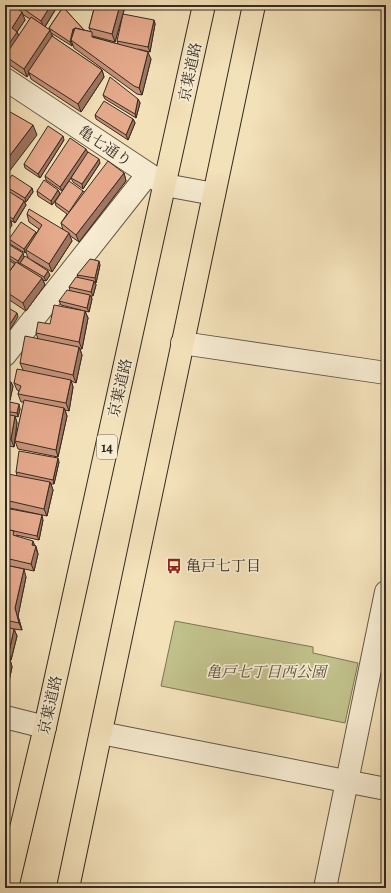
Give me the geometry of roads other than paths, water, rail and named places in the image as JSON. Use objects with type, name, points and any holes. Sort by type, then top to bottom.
[{"type":"highway","name":"京葉道路","points":[[7,888],[45,727],[156,179],[204,5]]},
{"type":"highway","points":[[68,888],[254,5]]},
{"type":"street","name":"亀七通り","points":[[5,79],[156,179],[214,194]]},
{"type":"street","points":[[5,355],[156,179]]},
{"type":"street","points":[[182,343],[386,373]]},
{"type":"street","points":[[325,888],[386,592]]},
{"type":"street","points":[[5,717],[45,727]]},
{"type":"street","points":[[101,733],[386,789]]},
{"type":"place","name":"亀戸七丁目","points":[[174,566]]},
{"type":"park label","name":"亀戸七丁目西公園","points":[[266,672]]}]
